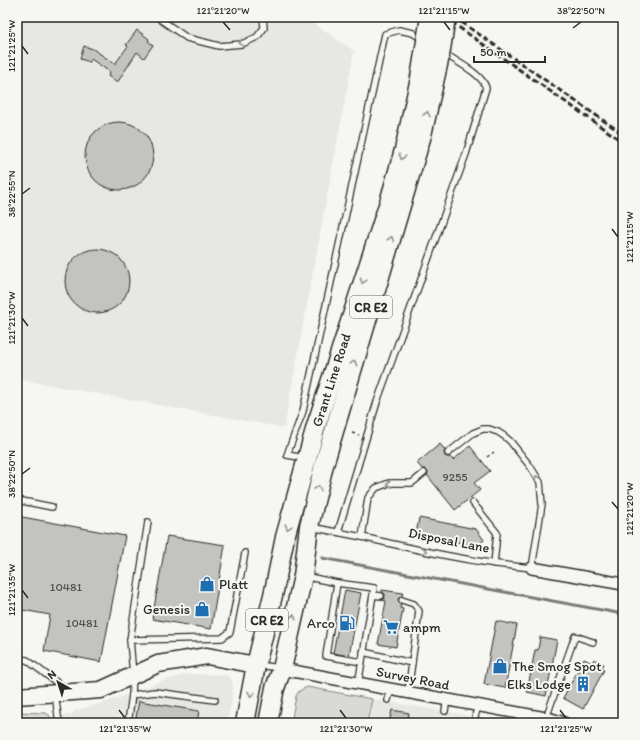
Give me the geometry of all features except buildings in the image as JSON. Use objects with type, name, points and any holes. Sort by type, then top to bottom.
[{"type":"main road","name":"Grant Line Road","points":[[268,723],[275,688],[282,669],[303,576],[309,526],[326,458],[422,135],[427,82],[430,17]]},
{"type":"main road","name":"Grant Line Road","points":[[245,723],[256,665],[274,591],[285,537],[307,458],[328,388],[390,199],[404,150],[427,82],[440,56],[446,17]]},
{"type":"main road","points":[[17,696],[101,690],[158,664],[207,656],[256,665]]},
{"type":"street","name":"Disposal Lane","points":[[532,568],[623,584]]},
{"type":"street","name":"Survey Road","points":[[282,669],[478,705],[527,719],[546,718],[561,722]]},
{"type":"lane","points":[[157,17],[187,38],[219,46],[242,44],[257,37],[264,28],[263,17]]},
{"type":"lane","points":[[307,458],[287,455],[303,411],[385,34],[399,30],[413,33],[477,76],[485,84],[486,88],[466,154],[377,402],[338,532]]},
{"type":"lane","points":[[448,454],[473,433],[483,429],[489,429],[504,436],[530,466],[540,482],[542,504],[532,568]]},
{"type":"lane","points":[[362,537],[368,498],[376,488],[389,483],[412,483],[424,473]]},
{"type":"lane","points":[[17,500],[52,508]]},
{"type":"lane","points":[[473,503],[497,533],[494,564]]},
{"type":"lane","points":[[128,723],[133,675],[130,640],[148,522]]},
{"type":"lane","name":"Disposal Lane","points":[[309,526],[432,553],[494,564],[532,568]]},
{"type":"lane","points":[[130,640],[222,638],[230,632],[245,553]]},
{"type":"lane","points":[[303,576],[337,583],[374,588],[358,682]]},
{"type":"lane","points":[[337,583],[326,656],[362,662]]},
{"type":"lane","points":[[373,595],[381,596]]},
{"type":"lane","points":[[402,600],[414,604],[419,611],[408,692]]},
{"type":"lane","points":[[546,718],[575,636],[593,642]]},
{"type":"lane","points":[[363,652],[412,663]]},
{"type":"lane","points":[[17,659],[27,660],[62,693],[59,723]]},
{"type":"lane","name":"Survey Road","points":[[256,665],[282,669]]},
{"type":"lane","points":[[388,700],[391,689]]},
{"type":"lane","points":[[132,695],[155,692],[215,700]]},
{"type":"lane","points":[[445,711],[447,699]]},
{"type":"lane","points":[[476,717],[478,705]]},
{"type":"path","points":[[487,457],[494,452]]},
{"type":"shaded area","points":[[17,17],[304,17],[354,51],[284,428],[17,379]]},
{"type":"shaded area","points":[[188,674],[225,675],[231,678],[233,686],[232,698],[227,723],[49,723],[50,716],[71,715],[74,711],[107,702],[164,680]]},
{"type":"shaded area","points":[[307,687],[372,699],[367,723],[291,723],[296,696],[299,691]]},
{"type":"shaded area","points":[[372,699],[513,723],[368,723]]},
{"type":"shaded area","points":[[17,712],[46,713],[50,716],[49,723],[17,723]]},
{"type":"waterway","points":[[322,558],[623,614]]},
{"type":"railway","points":[[444,17],[623,142]]},
{"type":"railway","points":[[454,17],[623,134]]},
{"type":"place","name":"Platt","points":[[207,584]]},
{"type":"place","name":"Genesis","points":[[202,609]]},
{"type":"place","name":"Arco","points":[[347,623]]},
{"type":"place","name":"ampm","points":[[391,627]]},
{"type":"place","name":"The Smog Spot","points":[[500,666]]},
{"type":"place","name":"Elks Lodge","points":[[583,684]]}]
